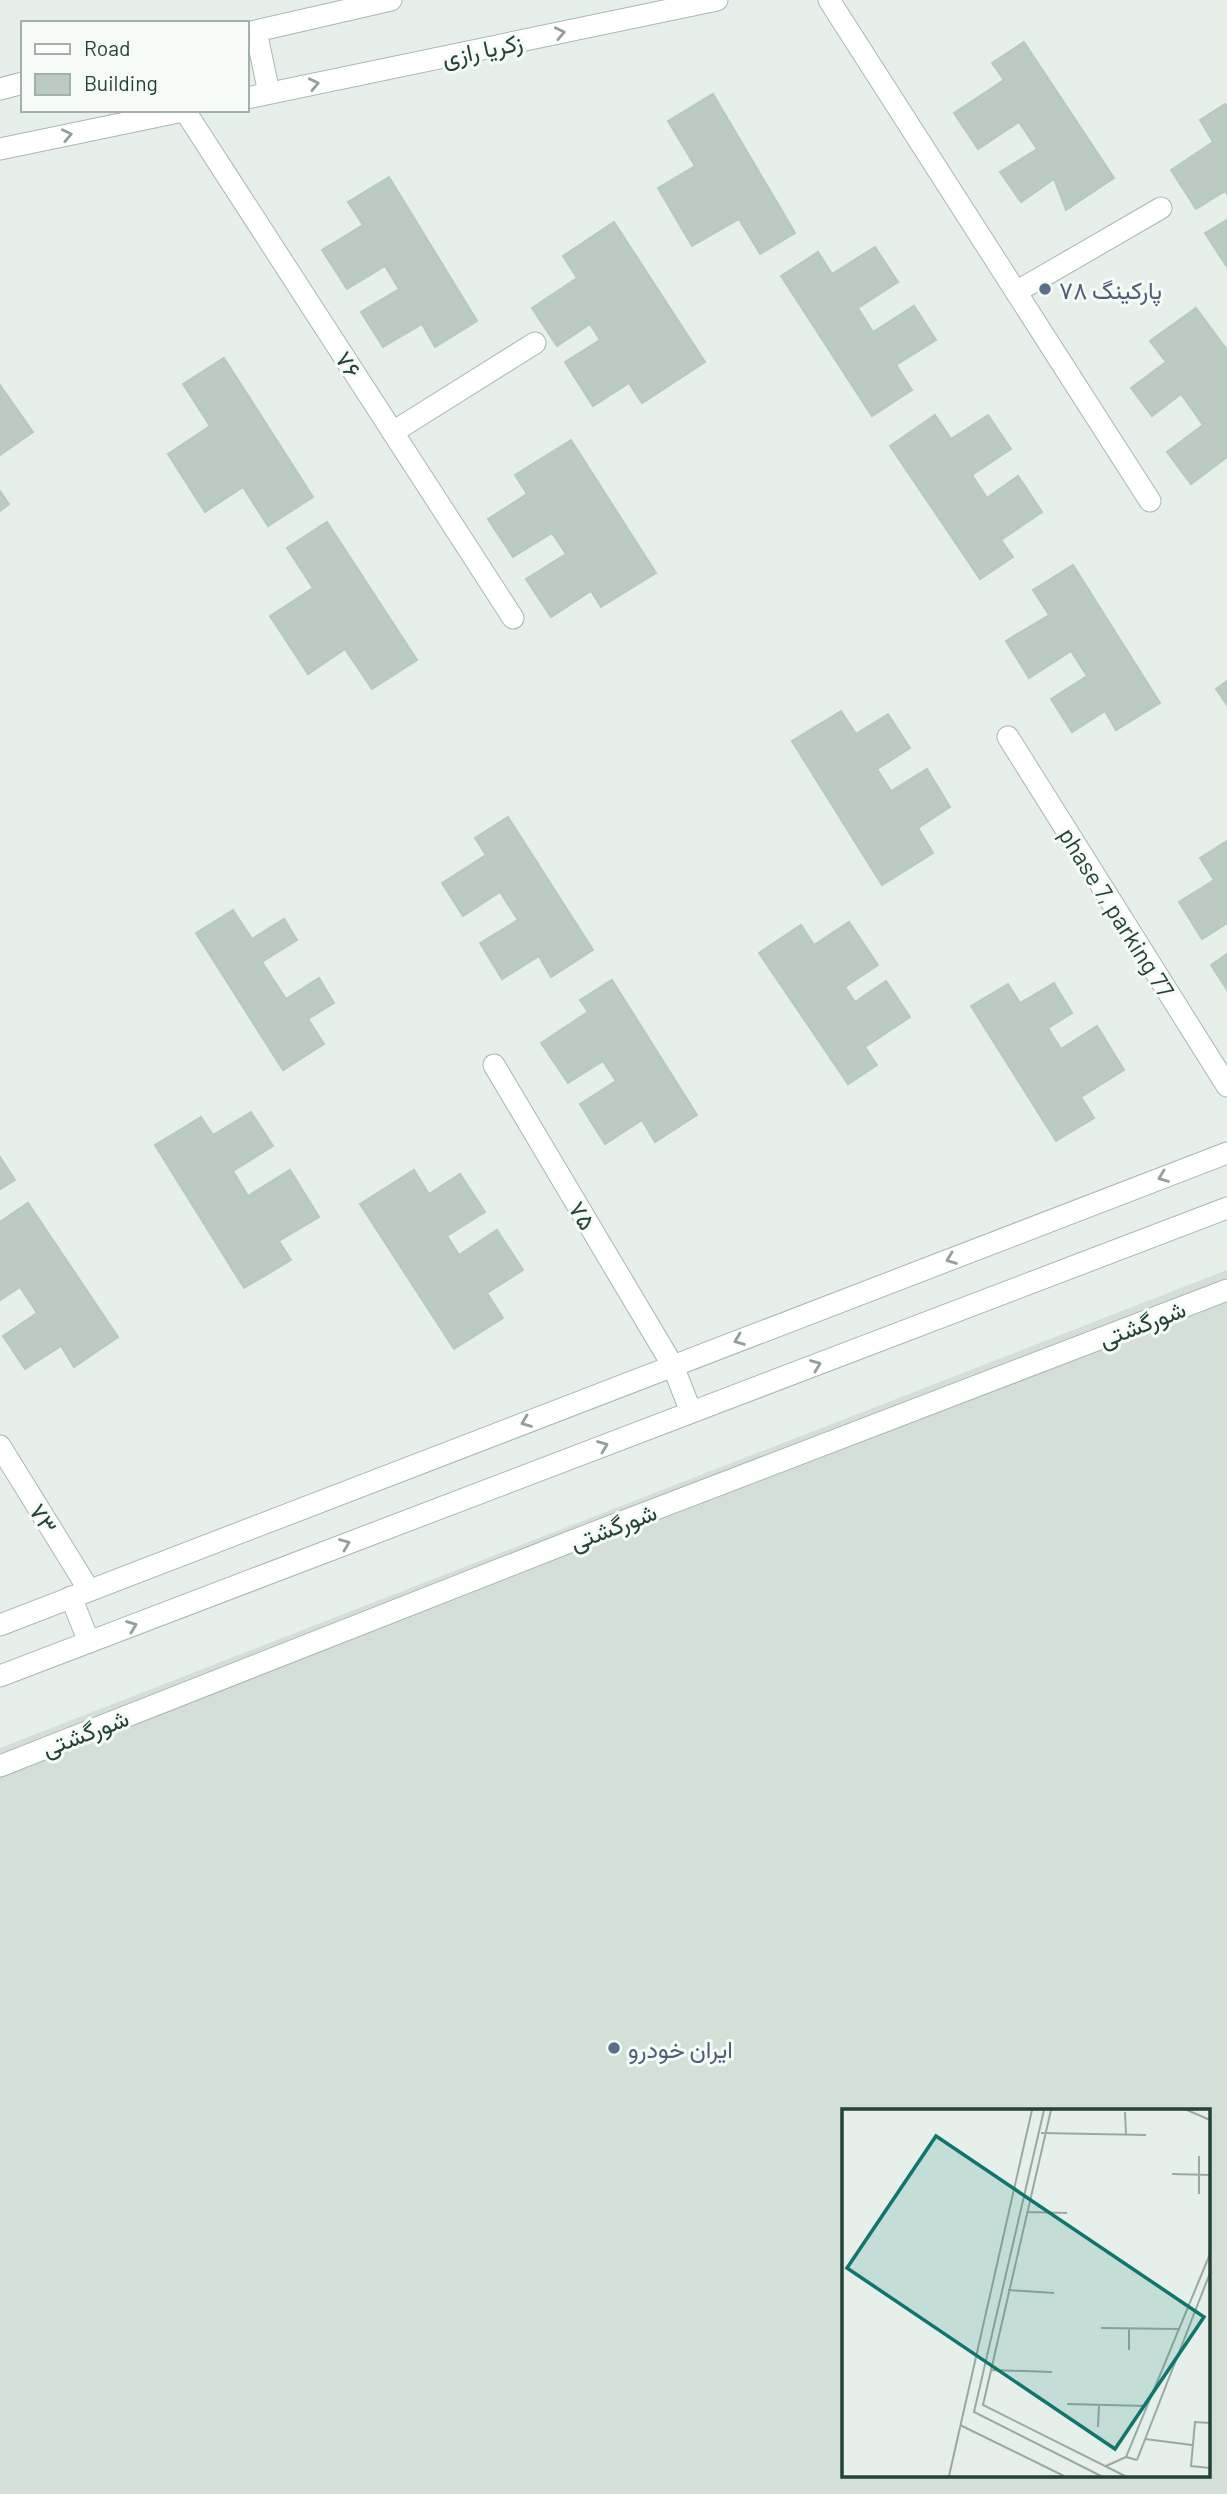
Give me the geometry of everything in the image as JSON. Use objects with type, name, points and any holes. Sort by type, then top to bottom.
[{"type":"street","points":[[269,93],[251,32],[391,0]]},
{"type":"street","name":"زکریا رازی","points":[[248,98],[717,0]]},
{"type":"street","points":[[829,0],[1150,501]]},
{"type":"street","points":[[0,89],[21,84]]},
{"type":"street","points":[[0,149],[181,112]]},
{"type":"street","name":"۷۶","points":[[187,112],[513,618]]},
{"type":"street","points":[[1016,292],[1161,208]]},
{"type":"street","points":[[393,432],[535,343]]},
{"type":"street","name":"phase 7, parking 77","points":[[1008,737],[1227,1086]]},
{"type":"street","name":"۷۵","points":[[494,1065],[673,1366],[691,1412]]},
{"type":"street","points":[[0,1625],[1227,1153]]},
{"type":"street","points":[[0,1676],[1227,1208]]},
{"type":"street","name":"شورگشتی","points":[[0,1766],[572,1541],[1227,1290]]},
{"type":"street","name":"۷۳","points":[[0,1446],[80,1593],[89,1642]]},
{"type":"shaded area","name":"ایران خودرو","points":[[1227,1270],[1227,2494],[0,2494],[0,1748]]},
{"type":"building","points":[[1024,42],[1114,178],[1066,210],[1054,179],[1021,202],[1000,172],[1037,149],[1019,122],[978,149],[954,113],[1004,80],[992,63]]},
{"type":"building","points":[[713,94],[795,233],[760,254],[739,219],[692,246],[658,188],[695,166],[668,121]]},
{"type":"building","points":[[1225,104],[1227,194],[1225,191],[1196,209],[1171,170],[1213,142],[1200,120]]},
{"type":"building","points":[[389,177],[477,321],[435,347],[422,324],[383,347],[361,312],[399,289],[385,266],[347,289],[322,250],[363,225],[348,202]]},
{"type":"building","points":[[1227,220],[1227,267],[1205,233]]},
{"type":"building","points":[[614,222],[705,362],[642,403],[629,383],[593,406],[565,362],[600,340],[590,324],[557,346],[532,308],[577,278],[563,256]]},
{"type":"building","points":[[875,247],[898,282],[858,308],[873,332],[914,306],[936,340],[896,365],[912,390],[872,416],[781,276],[818,252],[832,274]]},
{"type":"building","points":[[1196,308],[1227,350],[1227,457],[1191,484],[1167,452],[1203,425],[1181,394],[1152,416],[1131,388],[1166,362],[1150,341]]},
{"type":"building","points":[[224,358],[313,497],[268,526],[243,487],[205,512],[168,454],[210,426],[183,384]]},
{"type":"building","points":[[0,385],[33,432],[0,455]]},
{"type":"building","points":[[935,415],[951,439],[988,415],[1011,449],[972,475],[987,498],[1018,476],[1042,512],[1001,540],[1013,557],[980,579],[890,446]]},
{"type":"building","points":[[571,440],[656,573],[601,607],[591,591],[551,617],[526,579],[566,554],[552,533],[513,557],[488,519],[527,494],[515,475]]},
{"type":"building","points":[[0,491],[9,504],[0,511]]},
{"type":"building","points":[[327,522],[417,660],[372,689],[345,649],[308,674],[270,616],[313,588],[287,548]]},
{"type":"building","points":[[1073,565],[1160,703],[1116,730],[1105,711],[1072,732],[1051,699],[1087,676],[1071,651],[1029,678],[1006,641],[1049,615],[1033,590]]},
{"type":"building","points":[[1227,681],[1227,705],[1216,689]]},
{"type":"building","points":[[841,711],[856,734],[888,714],[910,748],[877,769],[891,791],[927,769],[950,807],[918,828],[933,853],[882,885],[792,741]]},
{"type":"building","points":[[508,817],[593,950],[551,977],[539,956],[502,979],[480,943],[518,920],[500,892],[463,916],[442,883],[486,855],[475,838]]},
{"type":"building","points":[[1227,841],[1227,923],[1202,939],[1179,902],[1214,880],[1200,858]]},
{"type":"building","points":[[233,910],[252,939],[284,919],[297,940],[262,962],[286,999],[319,978],[334,1003],[308,1019],[324,1044],[283,1070],[196,933]]},
{"type":"building","points":[[849,922],[878,965],[845,987],[855,1002],[886,981],[910,1017],[865,1047],[877,1065],[848,1084],[759,953],[801,925],[814,945]]},
{"type":"building","points":[[1227,954],[1227,990],[1211,965]]},
{"type":"building","points":[[612,980],[697,1115],[655,1142],[642,1120],[605,1144],[580,1104],[616,1081],[603,1061],[568,1083],[541,1043],[588,1012],[580,1000]]},
{"type":"building","points":[[1054,983],[1072,1013],[1048,1028],[1061,1049],[1097,1026],[1124,1070],[1081,1097],[1094,1118],[1056,1141],[971,1006],[1008,984],[1020,1003]]},
{"type":"building","points":[[251,1112],[273,1146],[233,1171],[248,1196],[290,1170],[319,1217],[279,1241],[291,1260],[244,1288],[155,1145],[201,1117],[213,1135]]},
{"type":"building","points":[[0,1157],[15,1180],[0,1189]]},
{"type":"building","points":[[414,1170],[429,1194],[460,1174],[485,1212],[447,1236],[459,1255],[497,1230],[523,1270],[487,1293],[503,1318],[454,1349],[360,1204]]},
{"type":"building","points":[[28,1203],[118,1337],[74,1367],[61,1346],[25,1369],[3,1336],[37,1313],[20,1287],[0,1300],[0,1222]]},
{"type":"place","name":"پارکینگ ۷۸","points":[[1045,289]]},
{"type":"place","name":"ایران خودرو","points":[[614,2048]]}]
